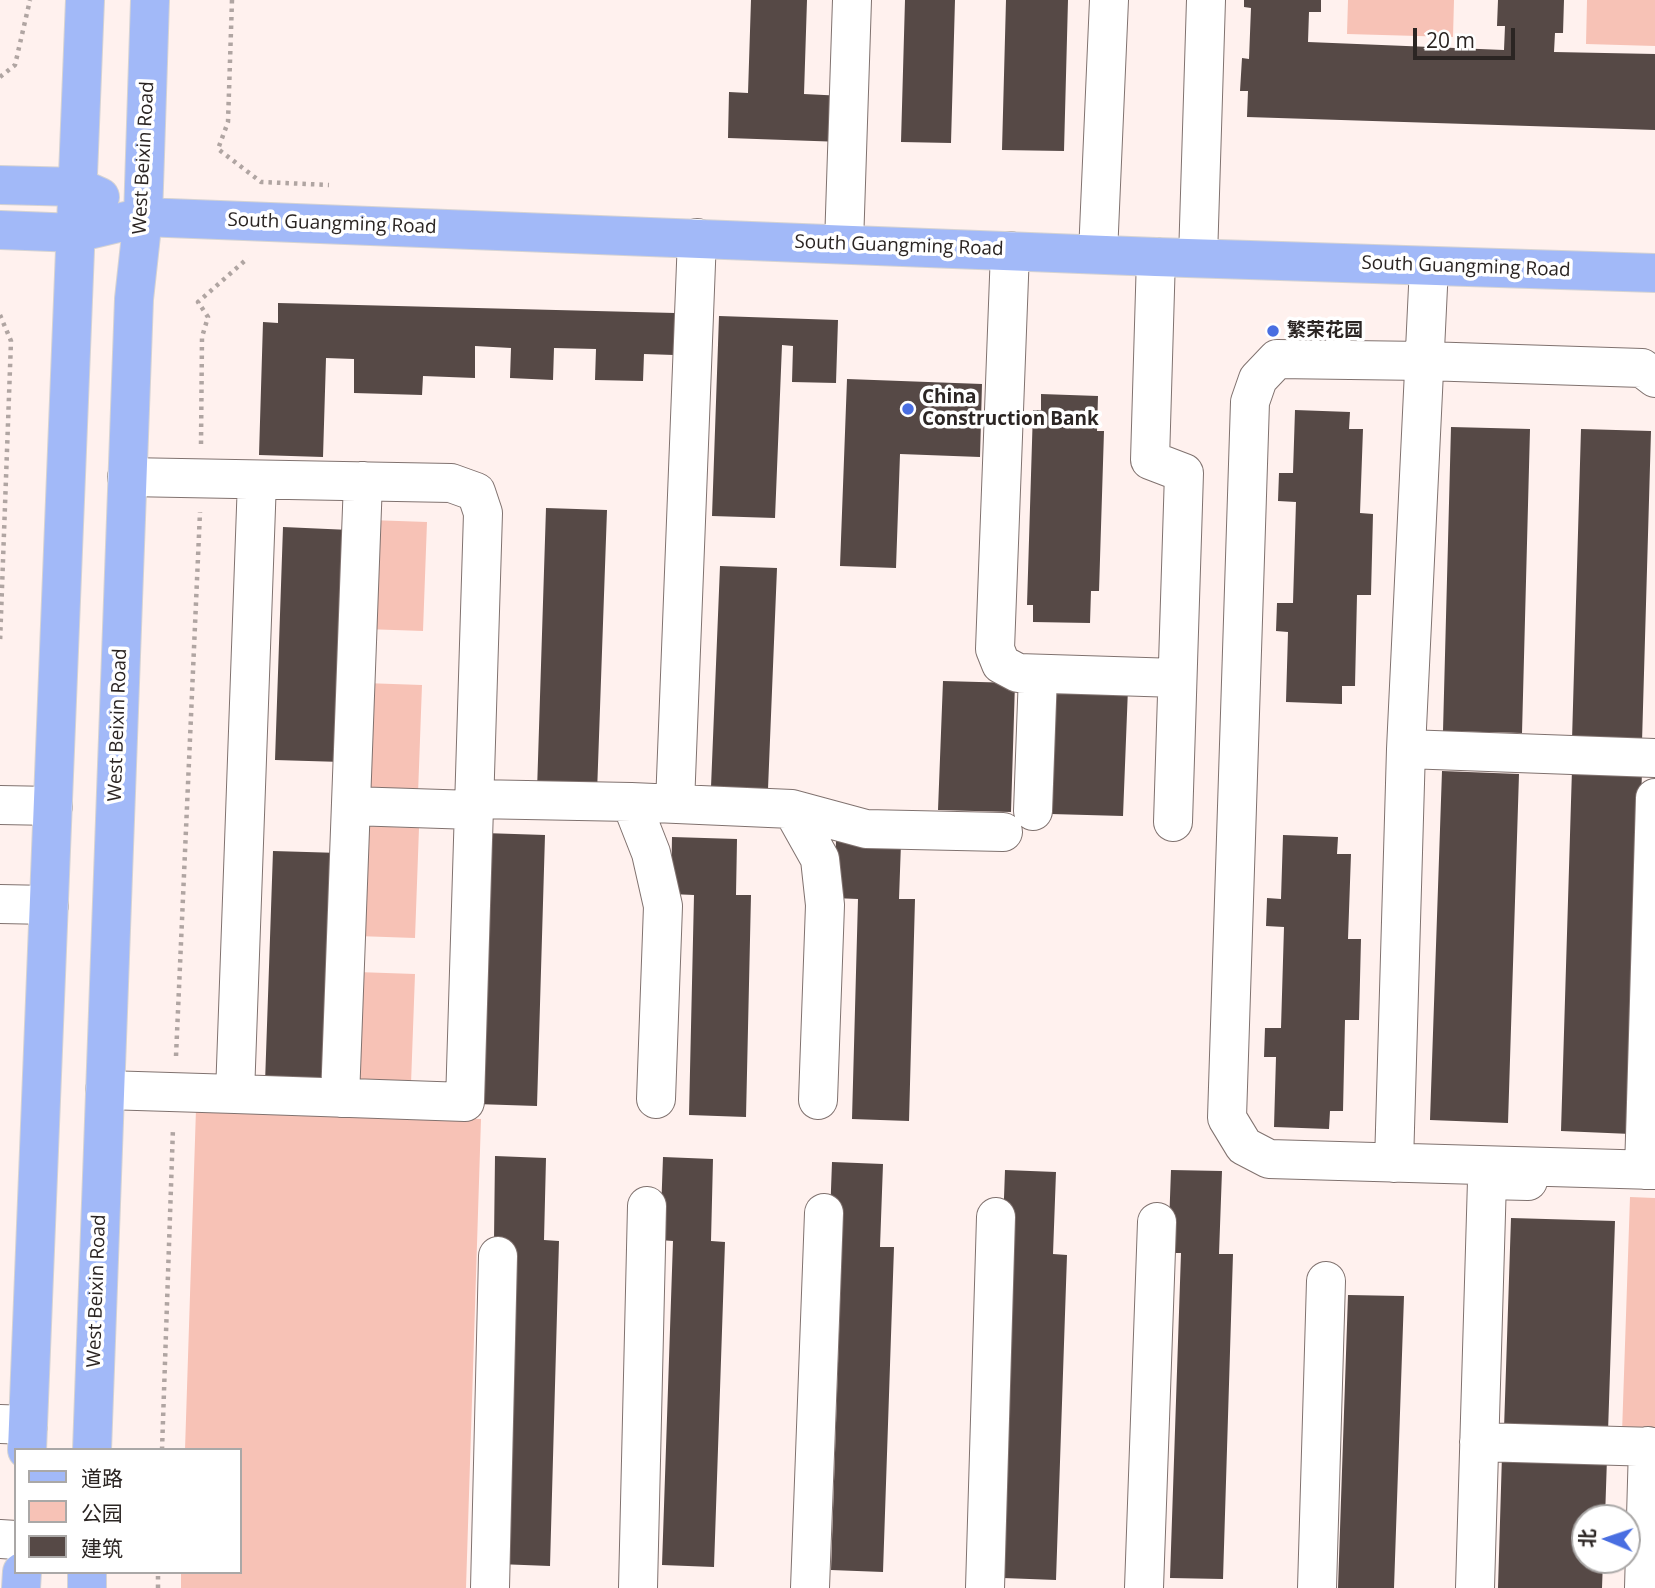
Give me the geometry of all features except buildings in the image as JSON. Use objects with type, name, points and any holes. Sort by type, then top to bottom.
[{"type":"main road","points":[[18,1433],[49,905],[85,0]]},
{"type":"main road","name":"West Beixin Road","points":[[92,1448],[134,299],[143,217],[150,0]]},
{"type":"main road","points":[[0,185],[78,187],[143,217]]},
{"type":"main road","points":[[0,230],[76,233],[143,217]]},
{"type":"main road","name":"South Guangming Road","points":[[143,217],[1156,257],[1655,273]]},
{"type":"street","points":[[844,244],[852,0]]},
{"type":"street","points":[[1098,254],[1109,0]]},
{"type":"street","points":[[1198,258],[1206,0]]},
{"type":"street","points":[[675,804],[697,238]]},
{"type":"street","points":[[1010,251],[995,649],[1000,664],[1018,673],[1177,678]]},
{"type":"street","points":[[1156,257],[1150,460],[1184,473],[1173,822]]},
{"type":"street","points":[[1394,1163],[1406,749],[1429,266]]},
{"type":"street","points":[[1651,1175],[1269,1160],[1244,1146],[1227,1118],[1250,402],[1258,379],[1277,359],[1642,368],[1655,378]]},
{"type":"street","points":[[105,1090],[465,1102],[483,513],[476,492],[451,483],[127,477]]},
{"type":"street","points":[[235,1094],[257,480]]},
{"type":"street","points":[[340,1098],[363,481]]},
{"type":"street","points":[[351,806],[631,802],[792,809],[866,829],[1018,822],[1038,674]]},
{"type":"street","points":[[1406,749],[1655,758]]},
{"type":"street","points":[[1651,1175],[1655,798]]},
{"type":"street","points":[[631,802],[651,853],[663,906],[656,1099]]},
{"type":"street","points":[[0,805],[53,806]]},
{"type":"street","points":[[792,809],[820,859],[825,905],[818,1100]]},
{"type":"street","points":[[0,904],[49,905]]},
{"type":"street","points":[[1475,1588],[1487,1180],[1651,1175]]},
{"type":"street","points":[[638,1588],[647,1206]]},
{"type":"street","points":[[810,1588],[824,1213]]},
{"type":"street","points":[[985,1588],[996,1217]]},
{"type":"street","points":[[1144,1588],[1157,1222]]},
{"type":"street","points":[[490,1588],[498,1256]]},
{"type":"street","points":[[1317,1588],[1326,1281]]},
{"type":"street","points":[[1479,1442],[1651,1446],[1644,1588]]},
{"type":"path","points":[[0,77],[15,65],[30,0]]},
{"type":"path","points":[[218,149],[228,122],[232,0]]},
{"type":"path","points":[[162,1448],[174,1092],[201,479],[202,337],[208,317],[198,302]]},
{"type":"path","points":[[0,314],[11,341],[0,643]]},
{"type":"green space","points":[[1348,0],[1454,0],[1453,37],[1347,34]]},
{"type":"green space","points":[[1587,0],[1655,0],[1655,46],[1586,44]]},
{"type":"green space","points":[[370,520],[427,522],[423,631],[365,629]]},
{"type":"green space","points":[[364,683],[422,685],[418,794],[361,792]]},
{"type":"green space","points":[[361,826],[419,828],[415,938],[357,936]]},
{"type":"green space","points":[[357,972],[415,974],[411,1084],[353,1082]]},
{"type":"green space","points":[[196,1109],[481,1119],[466,1588],[181,1588],[181,1574],[242,1574],[242,1448],[185,1448]]},
{"type":"green space","points":[[1630,1197],[1655,1198],[1655,1434],[1622,1433]]},
{"type":"place","name":"繁荣花园","points":[[1273,331]]},
{"type":"place","name":"China Construction Bank","points":[[908,409]]}]
